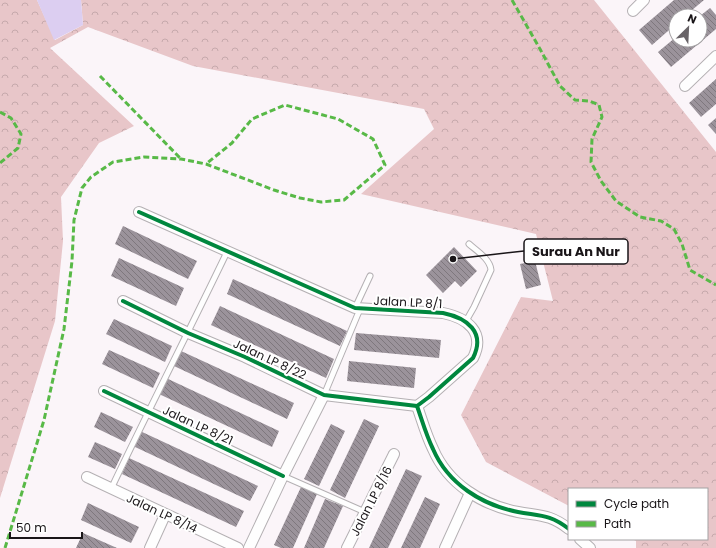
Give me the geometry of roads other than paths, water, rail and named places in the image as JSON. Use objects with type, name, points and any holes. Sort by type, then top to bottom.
[{"type":"street","points":[[633,11],[644,0]]},
{"type":"street","points":[[685,86],[716,56]]},
{"type":"street","name":"Jalan LP 8/1","points":[[139,212],[358,309],[443,313],[466,321]]},
{"type":"street","name":"Jalan LP 8/22","points":[[123,302],[188,333],[246,357],[324,395],[417,406]]},
{"type":"street","points":[[466,321],[474,332],[478,342],[477,350],[473,358],[417,406],[433,449],[446,472],[470,493],[484,501],[500,507],[519,512],[546,516],[560,521],[568,528]]},
{"type":"street","name":"Jalan LP 8/21","points":[[104,391],[283,476]]},
{"type":"street","points":[[249,548],[324,395]]},
{"type":"street","name":"Jalan LP 8/16","points":[[347,548],[394,454]]},
{"type":"street","name":"Jalan LP 8/14","points":[[87,477],[238,548]]},
{"type":"street","points":[[445,548],[470,493]]},
{"type":"street","points":[[150,548],[165,515]]},
{"type":"street","points":[[581,540],[590,548]]},
{"type":"lane","points":[[466,321],[491,270],[486,259],[469,244]]},
{"type":"lane","points":[[111,489],[227,252]]},
{"type":"lane","points":[[324,395],[370,276]]},
{"type":"lane","name":"Jalan LP 8/21","points":[[283,476],[365,512]]},
{"type":"place","name":"Surau An Nur","points":[[453,259]]}]
